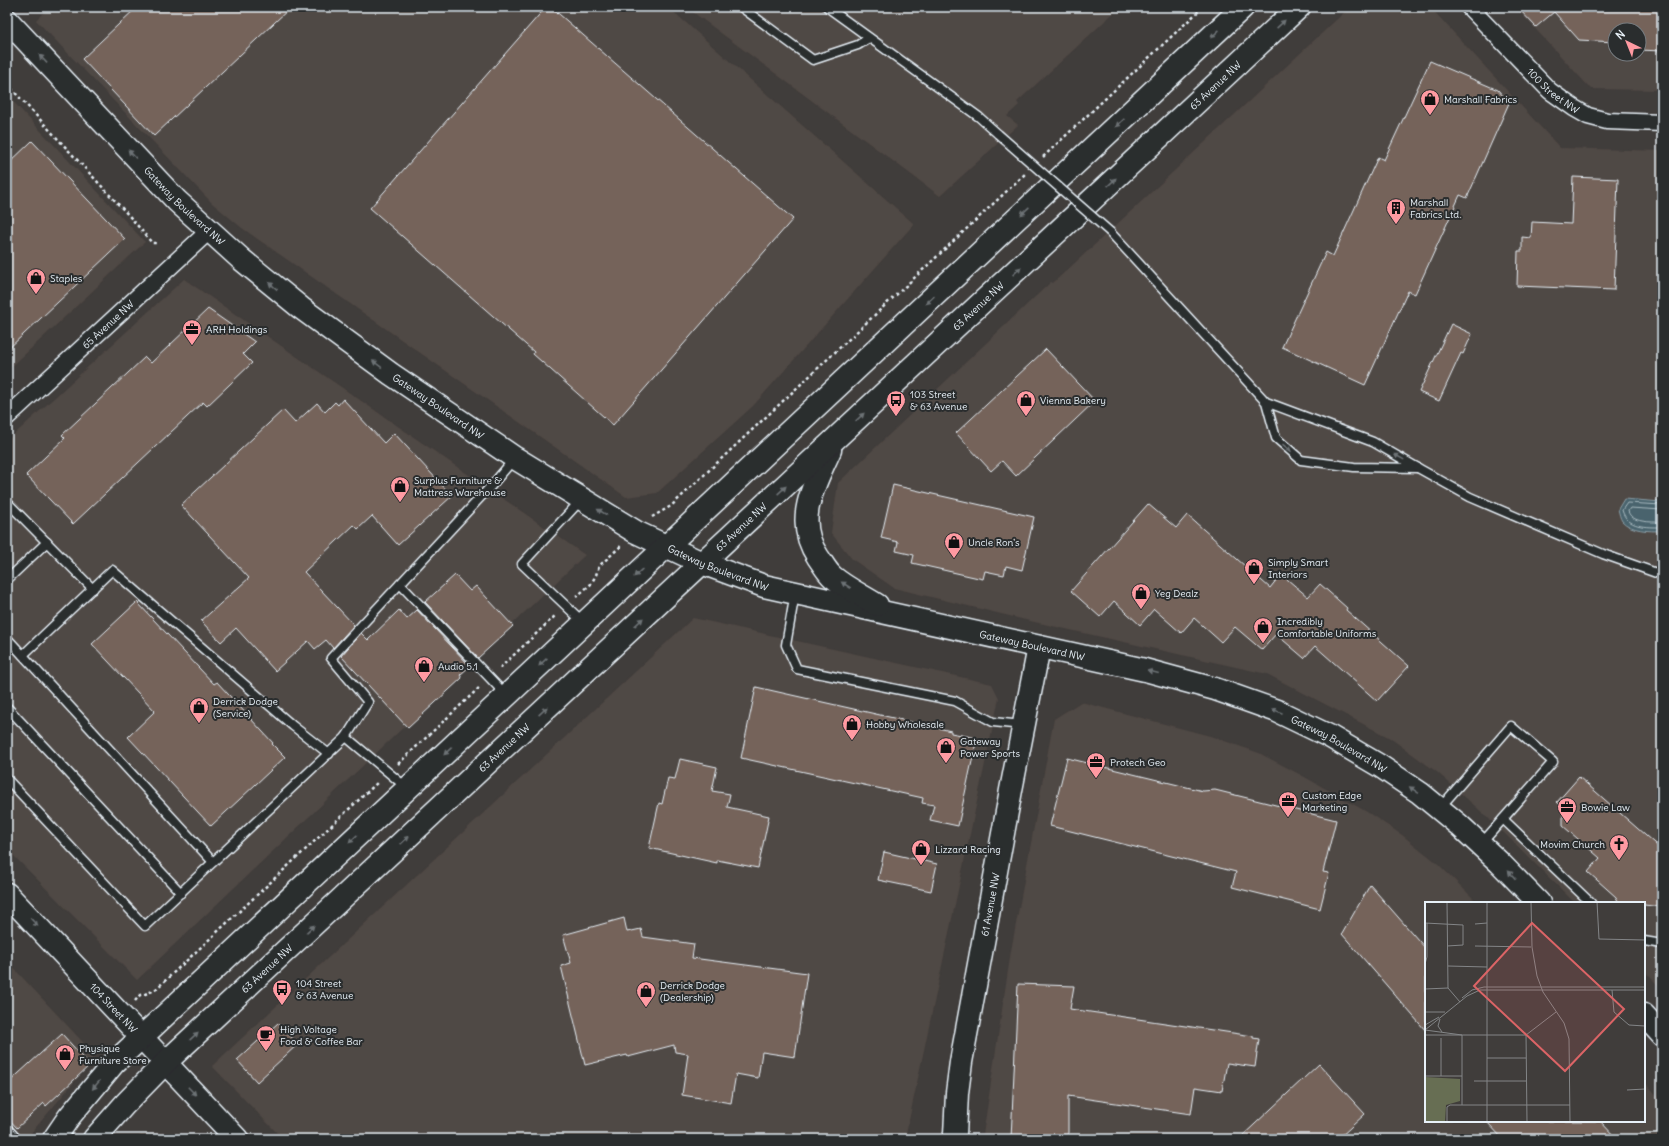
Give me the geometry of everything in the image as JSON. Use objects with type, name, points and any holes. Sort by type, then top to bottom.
[{"type":"main road","points":[[54,1139],[69,1117],[114,1063],[142,1036],[667,547],[1243,7]]},
{"type":"main road","name":"63 Avenue NW","points":[[94,1139],[125,1104],[165,1063],[1300,7]]},
{"type":"main road","name":"Gateway Boulevard NW","points":[[7,20],[177,200],[209,231],[301,308],[391,374],[515,458],[636,532],[702,563],[764,586],[1146,670],[1215,689],[1277,711],[1329,736],[1380,766],[1439,809],[1481,845],[1538,902]]},
{"type":"main road","points":[[836,440],[808,498],[806,516],[807,534],[814,551],[833,576],[890,614]]},
{"type":"main road","name":"61 Avenue NW","points":[[955,1138],[957,1093],[961,1062],[1040,647]]},
{"type":"main road","name":"104 Street NW","points":[[7,894],[142,1036],[165,1063],[237,1139]]},
{"type":"main road","points":[[1645,1016],[1662,1035]]},
{"type":"street","name":"100 Street NW","points":[[1469,7],[1550,91],[1574,108],[1588,116],[1607,121],[1662,123]]},
{"type":"street","name":"65 Avenue NW","points":[[7,417],[209,231]]},
{"type":"lane","points":[[741,7],[813,60],[858,45],[870,38]]},
{"type":"lane","points":[[827,7],[978,117],[1110,232],[1266,402],[1373,442],[1470,497],[1603,554],[1662,575]]},
{"type":"lane","points":[[1266,402],[1276,438],[1301,460],[1354,468],[1418,468]]},
{"type":"lane","points":[[7,779],[145,926],[346,737],[368,702],[332,658],[492,485],[515,458]]},
{"type":"lane","points":[[581,499],[522,564],[585,623]]},
{"type":"lane","points":[[7,502],[93,589]]},
{"type":"lane","points":[[7,580],[48,542]]},
{"type":"lane","points":[[23,655],[112,570],[293,726],[329,754]]},
{"type":"lane","points":[[400,584],[507,696]]},
{"type":"lane","points":[[795,592],[786,645],[797,669],[955,701],[993,722],[1024,725]]},
{"type":"lane","points":[[7,638],[213,862]]},
{"type":"lane","points":[[7,707],[181,893]]},
{"type":"lane","points":[[1439,809],[1511,726],[1552,762],[1481,845]]},
{"type":"lane","points":[[346,737],[408,788]]},
{"type":"lane","points":[[1503,819],[1590,902]]},
{"type":"lane","points":[[1645,941],[1662,944]]},
{"type":"lane","points":[[7,1128],[17,1139]]},
{"type":"path","points":[[1041,159],[1203,7]]},
{"type":"path","points":[[7,84],[132,219],[142,233],[152,243],[157,243]]},
{"type":"path","points":[[654,515],[671,506],[1030,170]]},
{"type":"path","points":[[140,995],[155,990],[490,678],[566,605],[591,584],[599,566],[636,532]]},
{"type":"shaded area","points":[[49,7],[668,7],[914,224],[753,406],[657,493],[626,497],[242,228],[212,203],[36,20]]},
{"type":"shaded area","points":[[686,7],[1120,7],[1017,102],[1019,105],[1007,116],[1018,125],[940,196]]},
{"type":"shaded area","points":[[1350,7],[1430,7],[1560,148],[1662,151],[1662,989],[1645,972],[1645,902],[1574,902],[1495,824],[1437,772],[1390,738],[1267,674],[1030,621],[894,588],[852,559],[831,533],[838,483],[1051,282],[1053,283]]},
{"type":"shaded area","points":[[1515,7],[1662,7],[1662,90],[1591,89]]},
{"type":"shaded area","name":"Staples","points":[[7,95],[145,242],[7,371]]},
{"type":"shaded area","points":[[184,279],[585,555],[137,980],[7,849],[7,441]]},
{"type":"shaded area","points":[[693,618],[992,684],[999,698],[905,1139],[283,1139],[212,1066]]},
{"type":"shaded area","points":[[1081,702],[1210,736],[1259,753],[1367,812],[1402,835],[1436,862],[1477,902],[1425,902],[1425,1122],[1645,1122],[1645,1082],[1662,1101],[1662,1139],[987,1139],[983,1135],[1011,951],[1054,719]]},
{"type":"shaded area","points":[[7,961],[93,1053],[92,1061],[26,1139],[7,1139]]},
{"type":"shaded area","points":[[174,1133],[179,1139],[137,1139],[141,1134]]},
{"type":"water","points":[[1624,499],[1662,502],[1662,531],[1635,529],[1622,521],[1618,509]]},
{"type":"building","points":[[137,7],[291,7],[154,136],[82,59]]},
{"type":"building","points":[[546,7],[551,7],[793,219],[613,425],[533,354],[534,352],[370,208]]},
{"type":"building","points":[[1517,7],[1662,7],[1662,51],[1647,50],[1647,22],[1607,22],[1607,42],[1579,40],[1554,12],[1536,27]]},
{"type":"building","name":"Marshall Fabrics Ltd.","points":[[1430,61],[1498,90],[1509,103],[1467,198],[1460,195],[1415,294],[1408,291],[1365,385],[1282,347],[1326,252],[1333,256],[1378,157],[1384,160]]},
{"type":"building","name":"Staples","points":[[32,141],[125,239],[7,350],[7,165]]},
{"type":"building","points":[[1573,177],[1618,179],[1614,290],[1517,286],[1518,251],[1522,251],[1522,237],[1531,238],[1532,222],[1571,224]]},
{"type":"building","points":[[208,309],[255,342],[243,354],[252,363],[207,406],[203,402],[73,524],[26,475],[65,438],[62,435],[145,357],[151,363]]},
{"type":"building","points":[[1451,324],[1472,334],[1463,354],[1461,353],[1439,401],[1419,392]]},
{"type":"building","name":"Vienna Bakery","points":[[1046,349],[1095,401],[1016,476],[1002,461],[991,471],[956,433]]},
{"type":"building","points":[[343,399],[384,443],[394,433],[452,496],[398,545],[372,516],[358,529],[354,525],[304,572],[354,625],[333,648],[326,640],[315,649],[308,641],[275,671],[236,628],[221,642],[201,621],[249,578],[181,505],[283,410],[295,423],[317,403],[325,412],[335,402],[338,405]]},
{"type":"building","points":[[893,485],[1034,517],[1022,570],[1006,566],[1004,575],[985,571],[983,579],[912,563],[914,555],[896,551],[898,542],[881,538]]},
{"type":"building","points":[[1148,504],[1176,528],[1187,515],[1270,588],[1281,574],[1308,597],[1320,584],[1347,608],[1346,610],[1409,666],[1377,701],[1315,646],[1304,658],[1276,634],[1262,650],[1235,627],[1221,642],[1194,618],[1181,633],[1154,609],[1140,625],[1114,601],[1100,617],[1071,591]]},
{"type":"building","points":[[455,575],[470,591],[476,586],[513,626],[478,658],[425,602]]},
{"type":"building","name":"Derrick Dodge (Service)","points":[[137,602],[214,684],[217,682],[285,757],[211,826],[128,737],[155,711],[92,644]]},
{"type":"building","points":[[399,610],[407,619],[417,610],[470,666],[460,675],[462,678],[408,728],[341,656],[361,633],[368,640]]},
{"type":"building","points":[[756,687],[977,738],[958,826],[930,820],[934,805],[922,803],[923,798],[741,758]]},
{"type":"building","points":[[1067,758],[1203,791],[1215,790],[1336,820],[1323,872],[1329,873],[1320,909],[1232,887],[1236,872],[1050,826]]},
{"type":"building","points":[[680,759],[717,767],[712,791],[730,794],[727,807],[769,816],[758,868],[717,860],[717,863],[649,848],[659,803],[662,804],[668,778],[675,779]]},
{"type":"building","points":[[1579,777],[1662,850],[1662,907],[1645,905],[1645,902],[1618,902],[1616,897],[1588,872],[1600,858],[1563,826],[1563,808],[1557,802]]},
{"type":"building","points":[[884,852],[937,864],[931,891],[878,880]]},
{"type":"building","points":[[1370,885],[1425,948],[1425,1030],[1342,934]]},
{"type":"building","points":[[624,918],[627,932],[641,929],[643,937],[694,944],[692,958],[807,973],[795,1057],[762,1052],[758,1078],[736,1074],[731,1103],[682,1095],[688,1054],[675,1052],[674,1045],[628,1057],[627,1055],[585,1065],[561,966],[571,963],[563,935]]},
{"type":"building","points":[[1018,984],[1074,986],[1070,1009],[1253,1036],[1253,1038],[1259,1039],[1255,1067],[1227,1063],[1222,1091],[1195,1087],[1191,1114],[1068,1096],[1068,1139],[1011,1139]]},
{"type":"building","points":[[278,1023],[298,1044],[257,1082],[237,1060]]},
{"type":"building","points":[[62,1034],[90,1065],[46,1106],[44,1103],[17,1128],[7,1117],[7,1084]]},
{"type":"building","points":[[1319,1064],[1365,1114],[1338,1139],[1239,1139]]},
{"type":"building","points":[[1487,1122],[1601,1122],[1617,1139],[1503,1139]]},
{"type":"place","name":"Marshall Fabrics","points":[[1430,116]]},
{"type":"place","name":"Marshall Fabrics Ltd.","points":[[1396,225]]},
{"type":"place","name":"Staples","points":[[36,295]]},
{"type":"place","name":"ARH Holdings","points":[[192,346]]},
{"type":"place","name":"103 Street & 63 Avenue","points":[[896,417]]},
{"type":"place","name":"Vienna Bakery","points":[[1026,417]]},
{"type":"place","name":"Surplus Furniture & Mattress Warehouse","points":[[400,503]]},
{"type":"place","name":"Uncle Ron's","points":[[954,559]]},
{"type":"place","name":"Simply Smart Interiors","points":[[1254,585]]},
{"type":"place","name":"Yeg Dealz","points":[[1141,610]]},
{"type":"place","name":"Incredibly Comfortable Uniforms","points":[[1263,644]]},
{"type":"place","name":"Audio 5.1","points":[[424,683]]},
{"type":"place","name":"Derrick Dodge (Service)","points":[[199,724]]},
{"type":"place","name":"Hobby Wholesale","points":[[852,741]]},
{"type":"place","name":"Gateway Power Sports","points":[[946,764]]},
{"type":"place","name":"Protech Geo","points":[[1096,779]]},
{"type":"place","name":"Custom Edge Marketing","points":[[1288,818]]},
{"type":"place","name":"Bowie Law","points":[[1567,824]]},
{"type":"place","name":"Movim Church","points":[[1619,861]]},
{"type":"place","name":"Lizzard Racing","points":[[921,866]]},
{"type":"place","name":"104 Street & 63 Avenue","points":[[282,1006]]},
{"type":"place","name":"Derrick Dodge (Dealership)","points":[[646,1008]]},
{"type":"place","name":"High Voltage Food & Coffee Bar","points":[[266,1052]]},
{"type":"place","name":"Physique Furniture Store","points":[[65,1071]]}]
